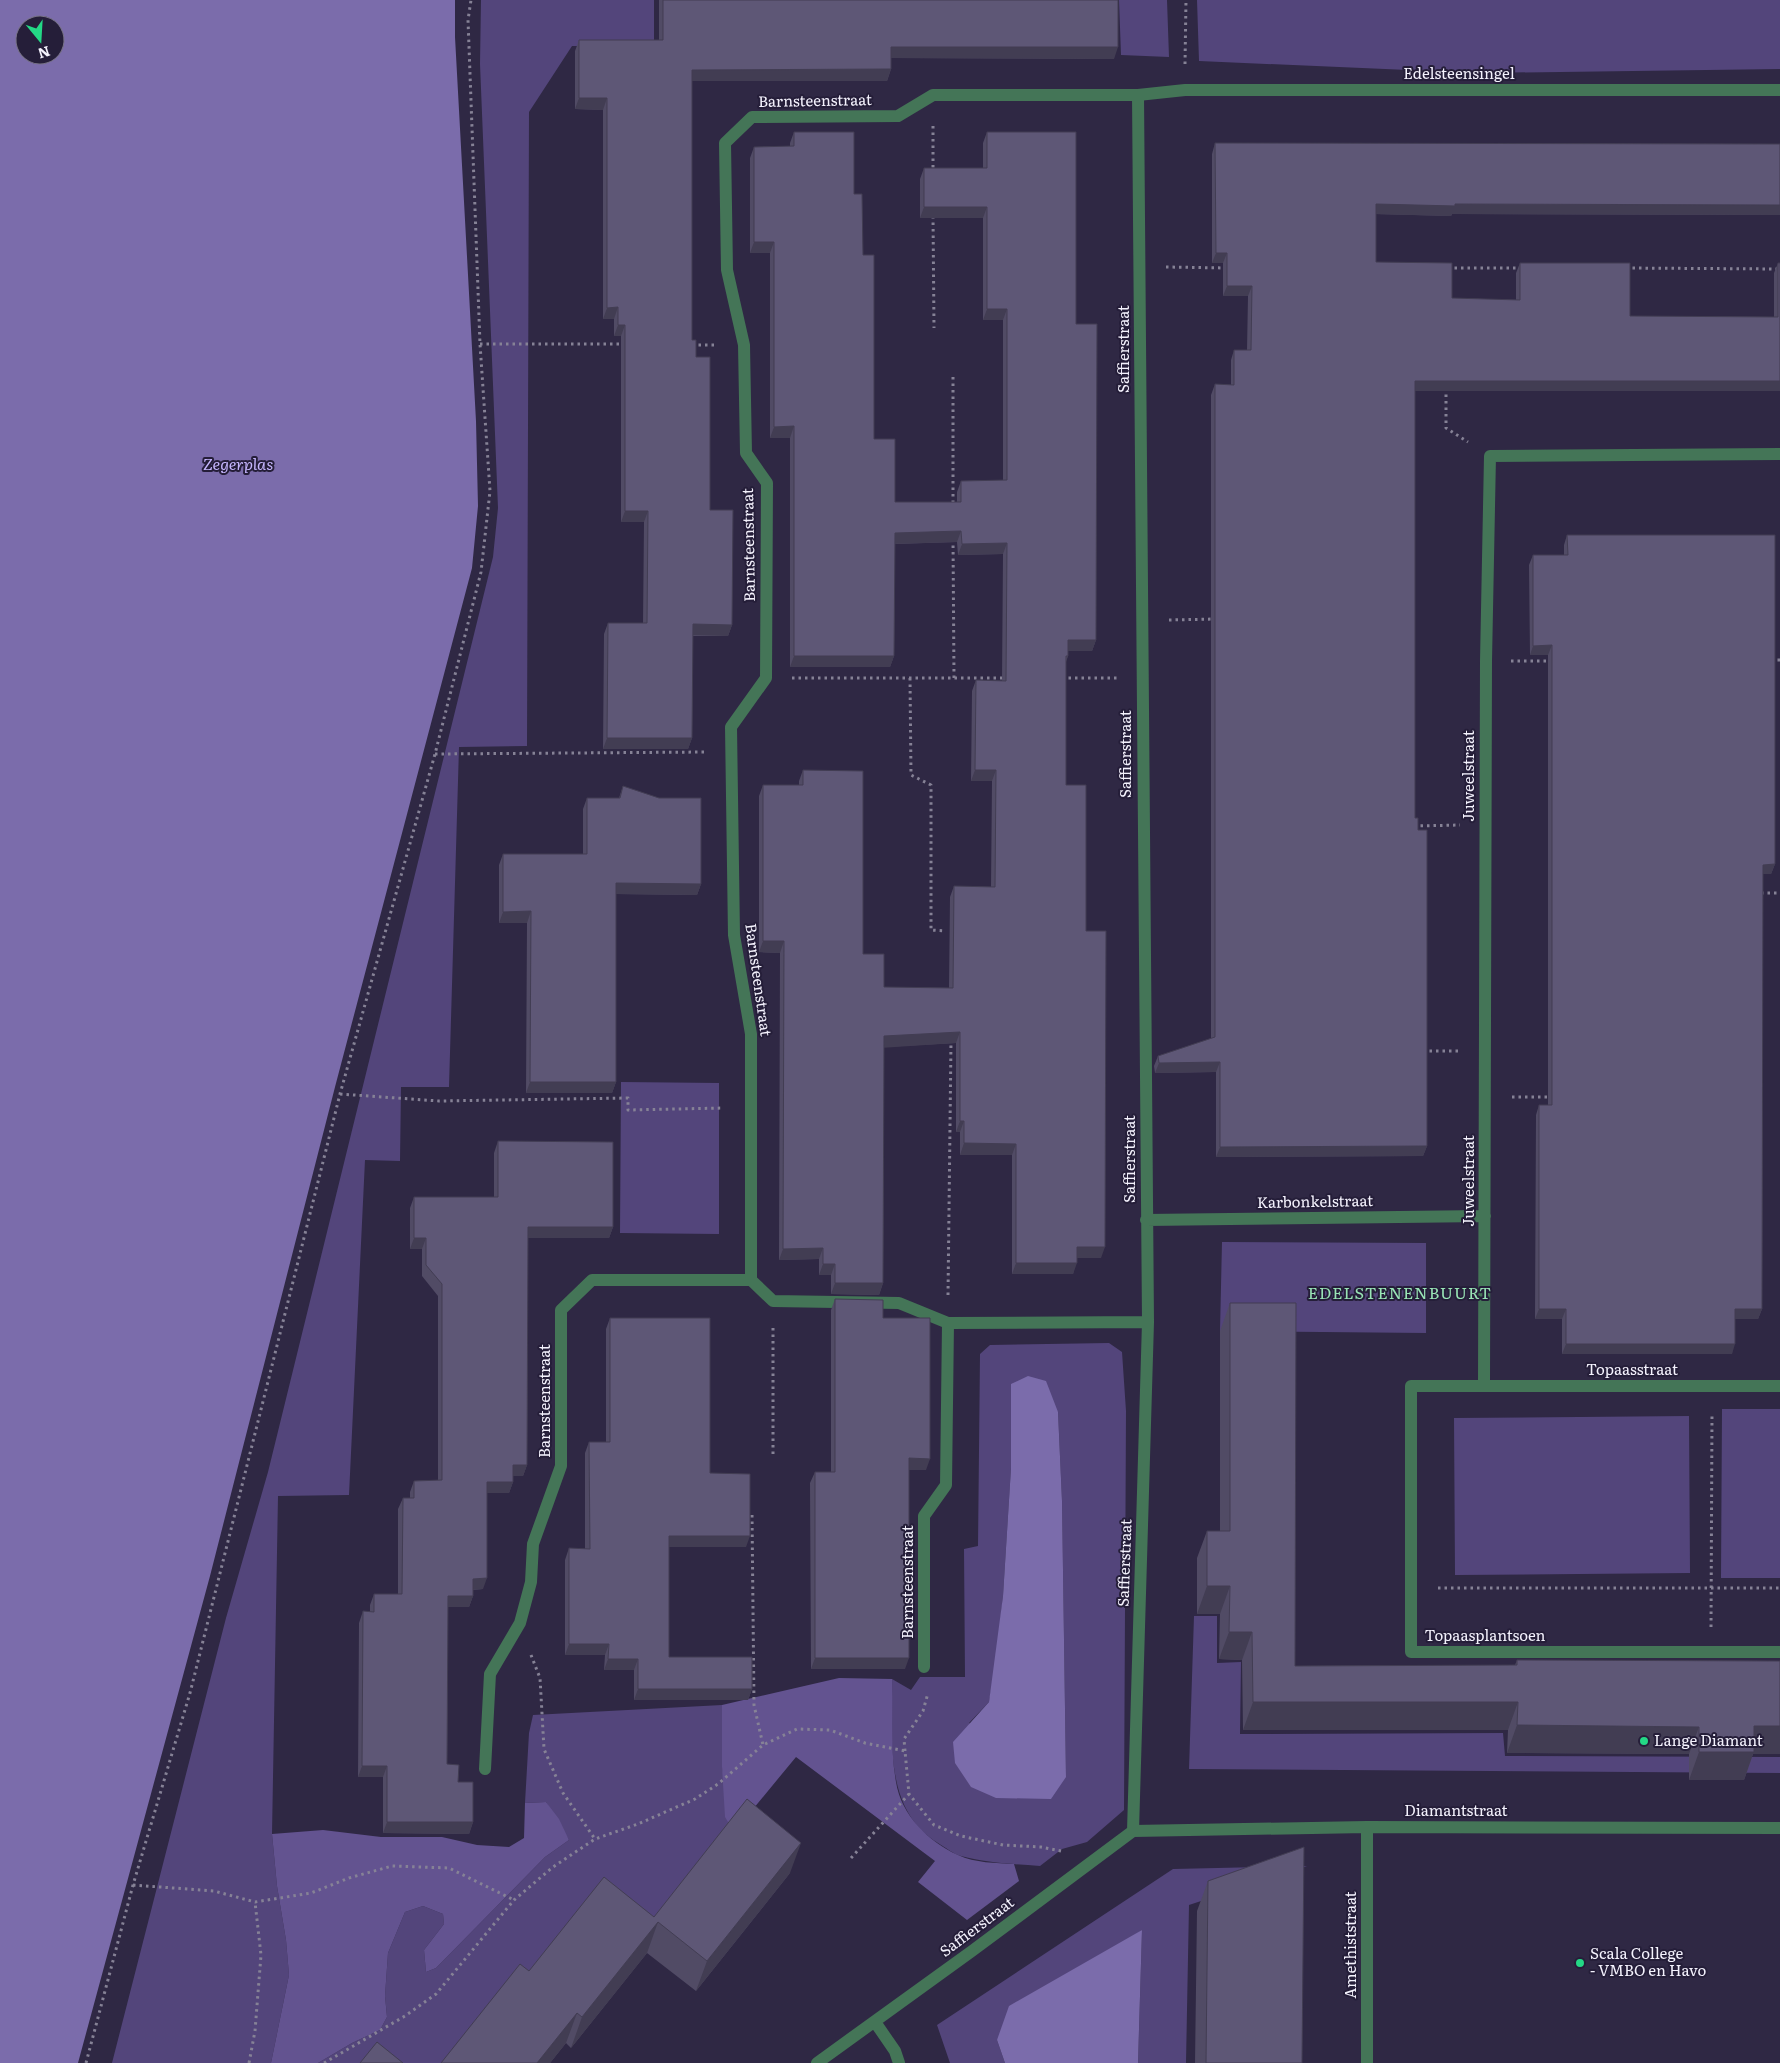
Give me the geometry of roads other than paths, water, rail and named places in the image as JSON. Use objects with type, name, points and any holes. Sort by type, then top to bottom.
[{"type":"street","name":"Edelsteensingel","points":[[1138,95],[1185,90],[1780,90]]},
{"type":"street","name":"Barnsteenstraat","points":[[485,1768],[490,1674],[520,1623],[531,1582],[533,1544],[561,1466],[561,1310],[592,1280],[751,1280],[751,1034],[734,935],[731,727],[766,678],[767,483],[746,454],[744,345],[727,270],[725,143],[752,117],[898,116],[933,96],[1138,95]]},
{"type":"street","name":"Saffierstraat","points":[[817,2063],[1133,1831],[1148,1322],[1138,95]]},
{"type":"street","name":"Juweelstraat","points":[[1484,1386],[1486,660],[1490,456],[1780,454]]},
{"type":"street","name":"Karbonkelstraat","points":[[1146,1220],[1485,1216]]},
{"type":"street","points":[[751,1280],[773,1301],[900,1304],[948,1323],[1148,1322]]},
{"type":"street","name":"Barnsteenstraat","points":[[924,1667],[924,1516],[946,1485],[948,1323]]},
{"type":"street","name":"Topaasplantsoen","points":[[1484,1386],[1411,1386],[1410,1652],[1780,1652]]},
{"type":"street","name":"Topaasstraat","points":[[1484,1386],[1780,1386]]},
{"type":"street","name":"Diamantstraat","points":[[1133,1831],[1367,1827],[1780,1828]]},
{"type":"street","name":"Amethiststraat","points":[[1367,1827],[1367,2063]]},
{"type":"street","points":[[875,2022],[895,2051],[899,2063]]},
{"type":"water","name":"Zegerplas","points":[[0,0],[455,0],[455,37],[476,421],[478,506],[472,568],[335,1087],[210,1576],[78,2063],[0,2063]]},
{"type":"water","points":[[1028,1376],[1046,1381],[1058,1412],[1062,1501],[1066,1777],[1051,1799],[996,1798],[971,1787],[955,1763],[953,1742],[989,1702],[1003,1596],[1011,1468],[1011,1384]]},
{"type":"water","points":[[1142,1930],[1138,2063],[1005,2063],[997,2040],[1009,2006]]},
{"type":"place","name":"Lange Diamant","points":[[1644,1741]]},
{"type":"place","name":"Scala College - VMBO en Havo","points":[[1580,1963]]},
{"type":"district","name":"EDELSTENENBUURT","points":[[1400,1293]]}]
